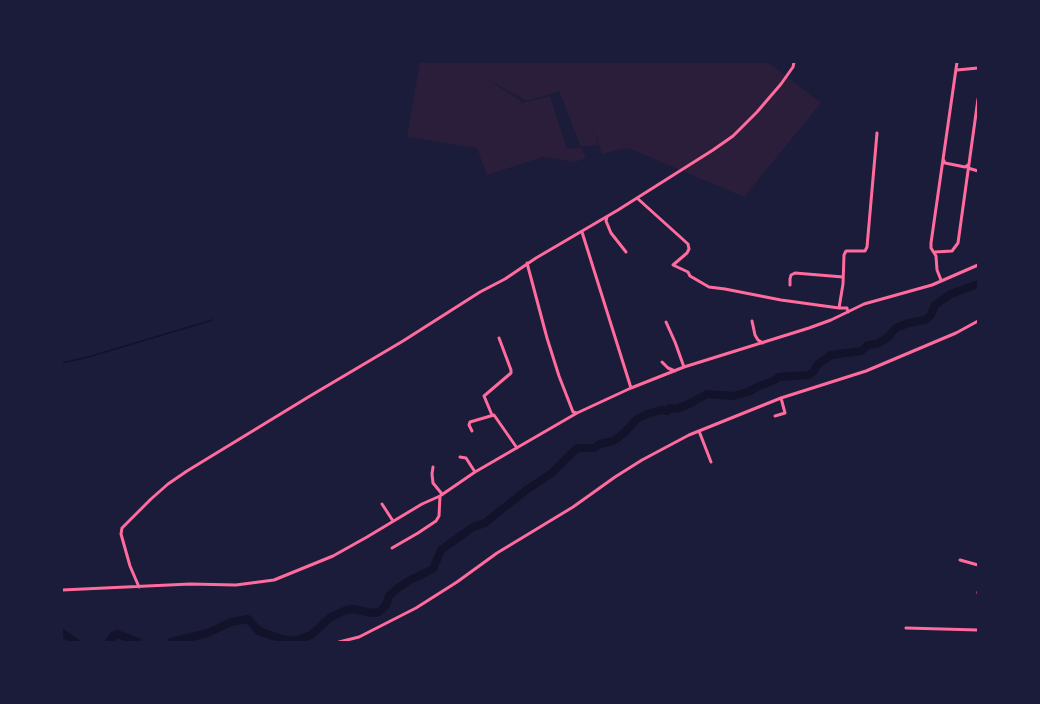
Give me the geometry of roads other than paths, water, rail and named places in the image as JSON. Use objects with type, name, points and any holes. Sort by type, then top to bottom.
[{"type":"street","points":[[139,587],[130,566],[121,534],[122,528],[168,484],[713,150],[733,136],[767,101],[793,68],[794,62]]},
{"type":"street","points":[[941,281],[935,252],[931,248],[931,238],[957,62]]},
{"type":"street","points":[[957,70],[978,68]]},
{"type":"street","points":[[935,252],[952,251],[958,243],[978,99]]},
{"type":"street","points":[[838,308],[846,250],[865,251],[867,247],[877,132]]},
{"type":"street","points":[[943,159],[945,163],[969,166],[978,171]]},
{"type":"street","points":[[637,198],[688,244],[687,253],[673,265],[710,287],[781,300],[847,308],[848,312]]},
{"type":"street","points":[[607,217],[606,221],[611,232],[626,252]]},
{"type":"street","points":[[582,232],[631,388]]},
{"type":"street","points":[[527,263],[547,338],[573,412],[577,413]]},
{"type":"street","points":[[62,590],[190,584],[236,585],[274,580],[333,556],[441,495],[475,472],[577,413],[631,388],[684,367],[809,328],[864,304],[895,297],[978,265]]},
{"type":"street","points":[[790,285],[791,274],[795,273],[843,277]]},
{"type":"street","points":[[752,321],[755,335],[763,342]]},
{"type":"street","points":[[339,642],[359,637],[416,608],[642,460],[699,431],[782,398],[866,371],[956,333],[978,321]]},
{"type":"street","points":[[666,322],[684,367]]},
{"type":"street","points":[[499,338],[511,373],[484,396],[492,415],[517,448]]},
{"type":"street","points":[[662,362],[675,371]]},
{"type":"street","points":[[775,416],[785,413],[782,398]]},
{"type":"street","points":[[472,431],[470,423],[492,415]]},
{"type":"street","points":[[699,431],[711,462]]},
{"type":"street","points":[[460,457],[466,458],[475,472]]},
{"type":"street","points":[[392,548],[418,533],[439,516],[441,495],[433,483],[433,467]]},
{"type":"street","points":[[382,504],[393,521]]},
{"type":"street","points":[[960,560],[978,565]]},
{"type":"street","points":[[906,628],[978,630]]},
{"type":"waterway","points":[[171,642],[208,633],[231,622],[248,619],[259,631],[295,641],[311,635],[331,617],[346,610],[379,612],[386,605],[389,596],[398,588],[433,569],[441,550],[473,527],[485,523],[552,473],[577,448],[594,448],[613,441],[637,419],[661,410],[676,409],[707,394],[733,396],[748,392],[779,377],[809,375],[817,365],[831,355],[861,351],[868,345],[877,344],[887,338],[896,328],[925,320],[931,315],[935,305],[951,294],[978,284]]},
{"type":"waterway","points":[[62,363],[213,320]]},
{"type":"waterway","points":[[62,633],[76,642]]},
{"type":"waterway","points":[[109,642],[117,634],[138,642]]}]
